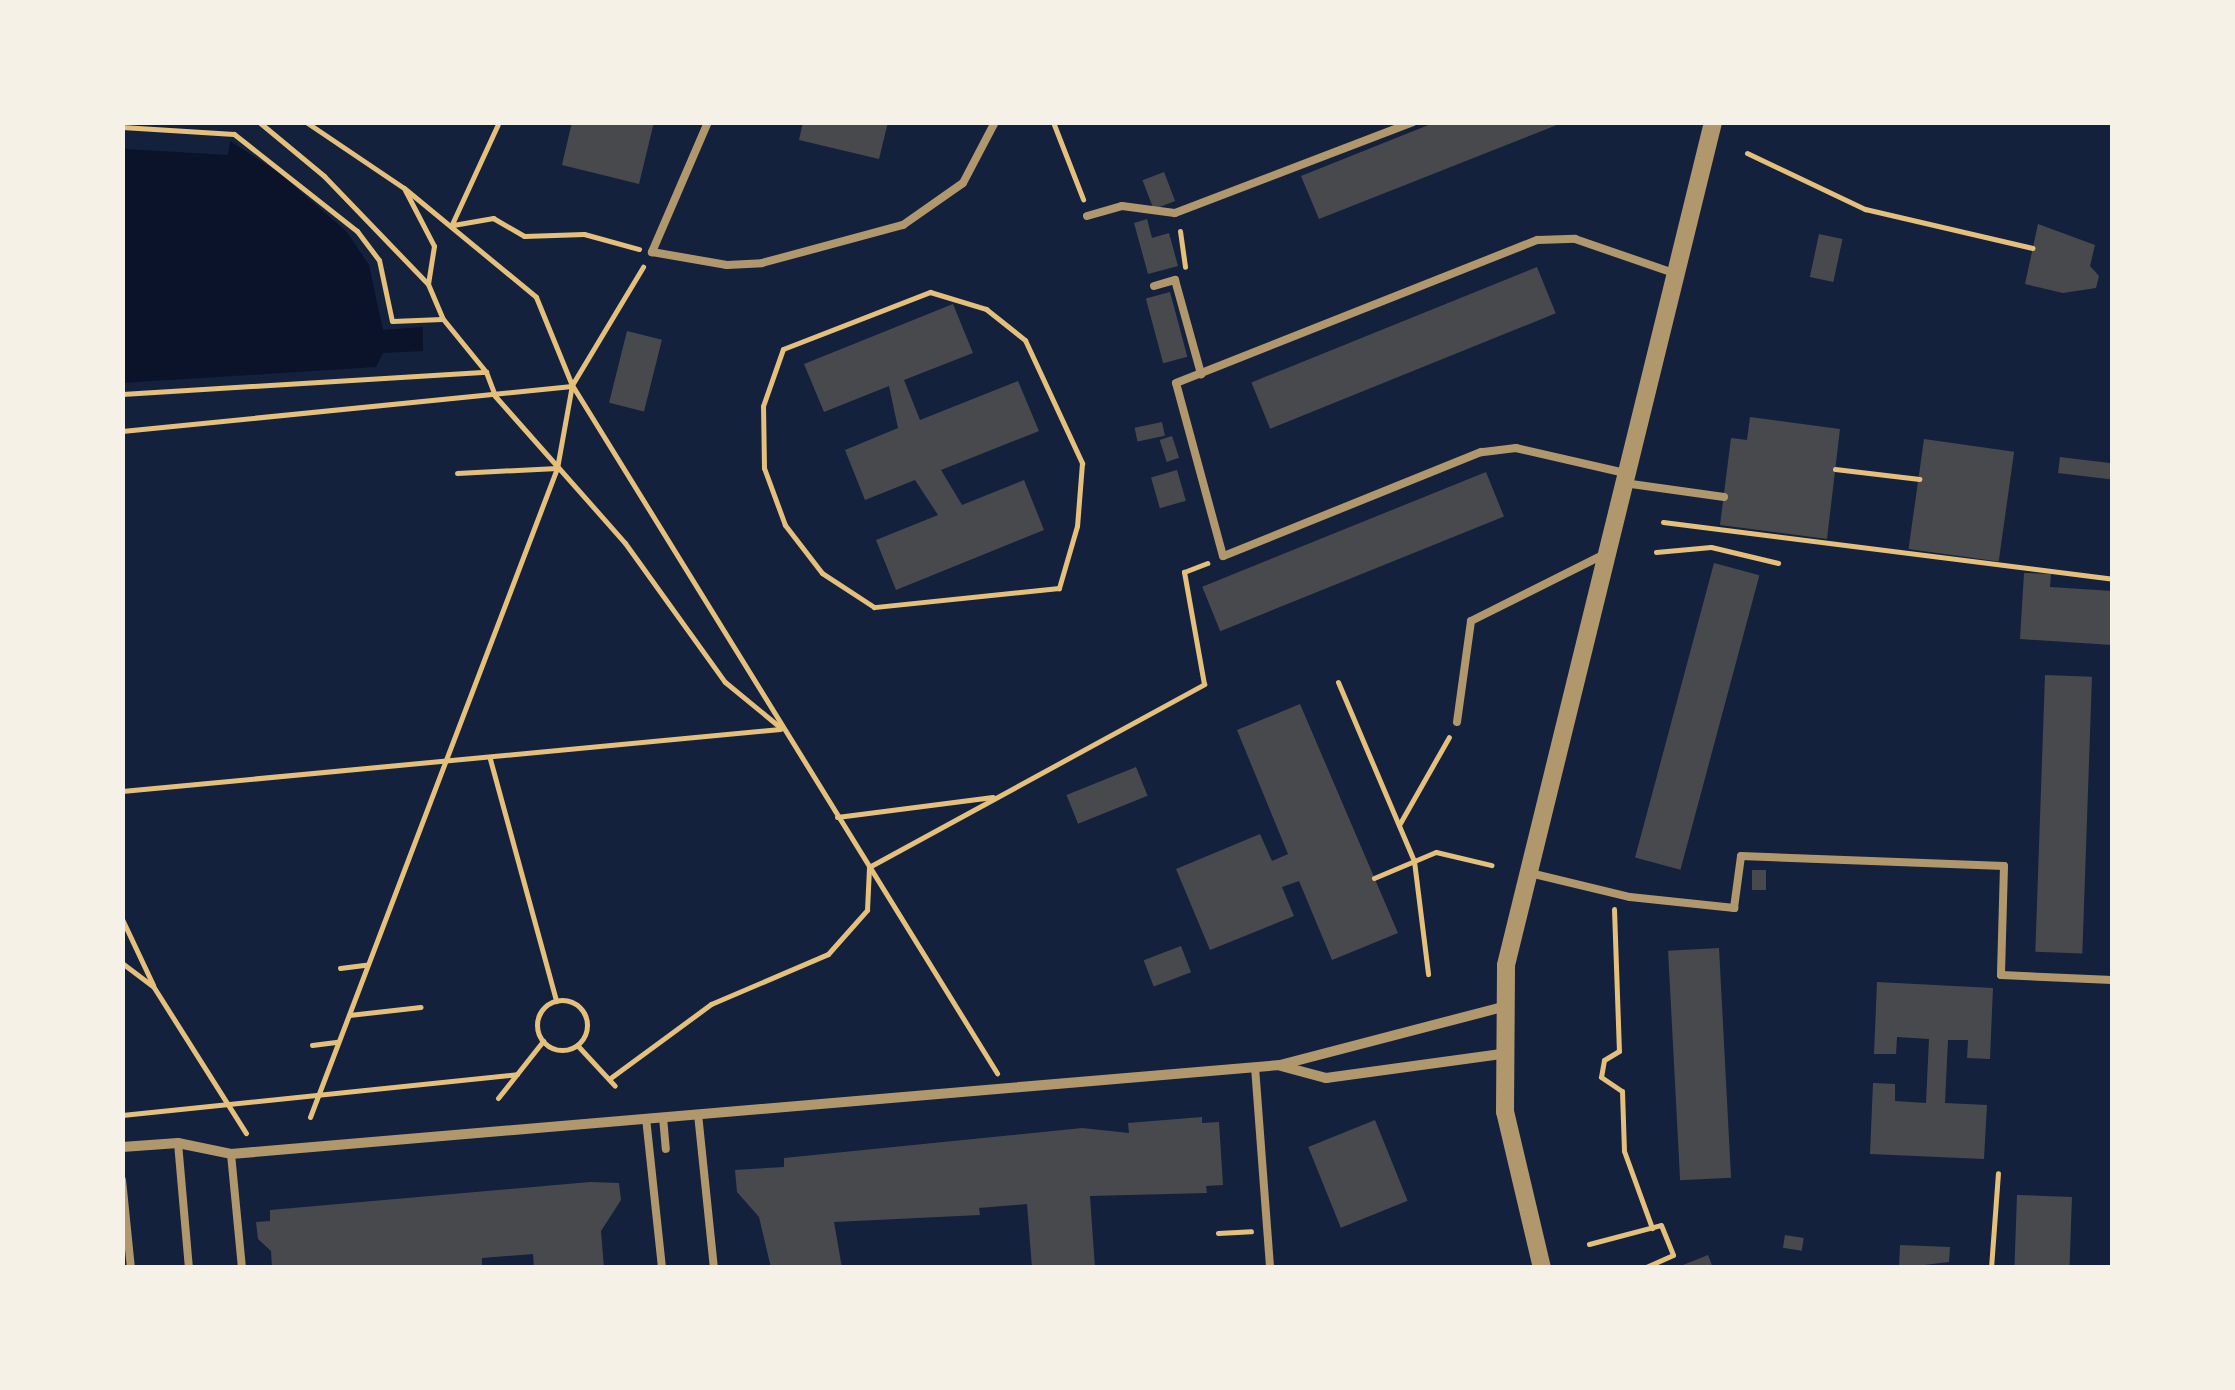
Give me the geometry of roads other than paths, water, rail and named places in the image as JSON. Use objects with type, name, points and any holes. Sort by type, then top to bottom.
[{"type":"street","points":[[1542,1268],[1518,1183],[1501,1054],[1502,1007],[1525,872],[1713,122]]},
{"type":"street","points":[[122,1147],[178,1143],[232,1154],[1280,1066],[1502,1007]]},
{"type":"street","points":[[1280,1066],[1326,1078],[1501,1054]]},
{"type":"lane","points":[[706,123],[652,252],[727,265],[762,263],[903,225],[963,183],[995,122]]},
{"type":"lane","points":[[1088,216],[1122,206],[1175,213],[1412,122]]},
{"type":"lane","points":[[1674,273],[1575,240],[1538,240],[1176,383],[1223,556],[1482,452],[1516,448],[1624,478],[1724,497]]},
{"type":"lane","points":[[1154,286],[1176,280],[1201,374]]},
{"type":"lane","points":[[1457,722],[1471,621],[1606,554]]},
{"type":"lane","points":[[1525,872],[1613,893],[1734,908],[1741,856],[2004,866],[2001,975],[2112,980]]},
{"type":"lane","points":[[1255,1068],[1270,1268]]},
{"type":"lane","points":[[698,1114],[714,1268]]},
{"type":"lane","points":[[663,1117],[666,1149]]},
{"type":"lane","points":[[646,1118],[662,1268]]},
{"type":"lane","points":[[178,1143],[189,1268]]},
{"type":"lane","points":[[232,1154],[242,1268]]},
{"type":"lane","points":[[122,1180],[130,1268]]},
{"type":"water","points":[[122,141],[126,149],[228,155],[230,141],[278,172],[347,232],[369,265],[383,330],[423,327],[423,351],[383,353],[376,367],[123,383]]}]
